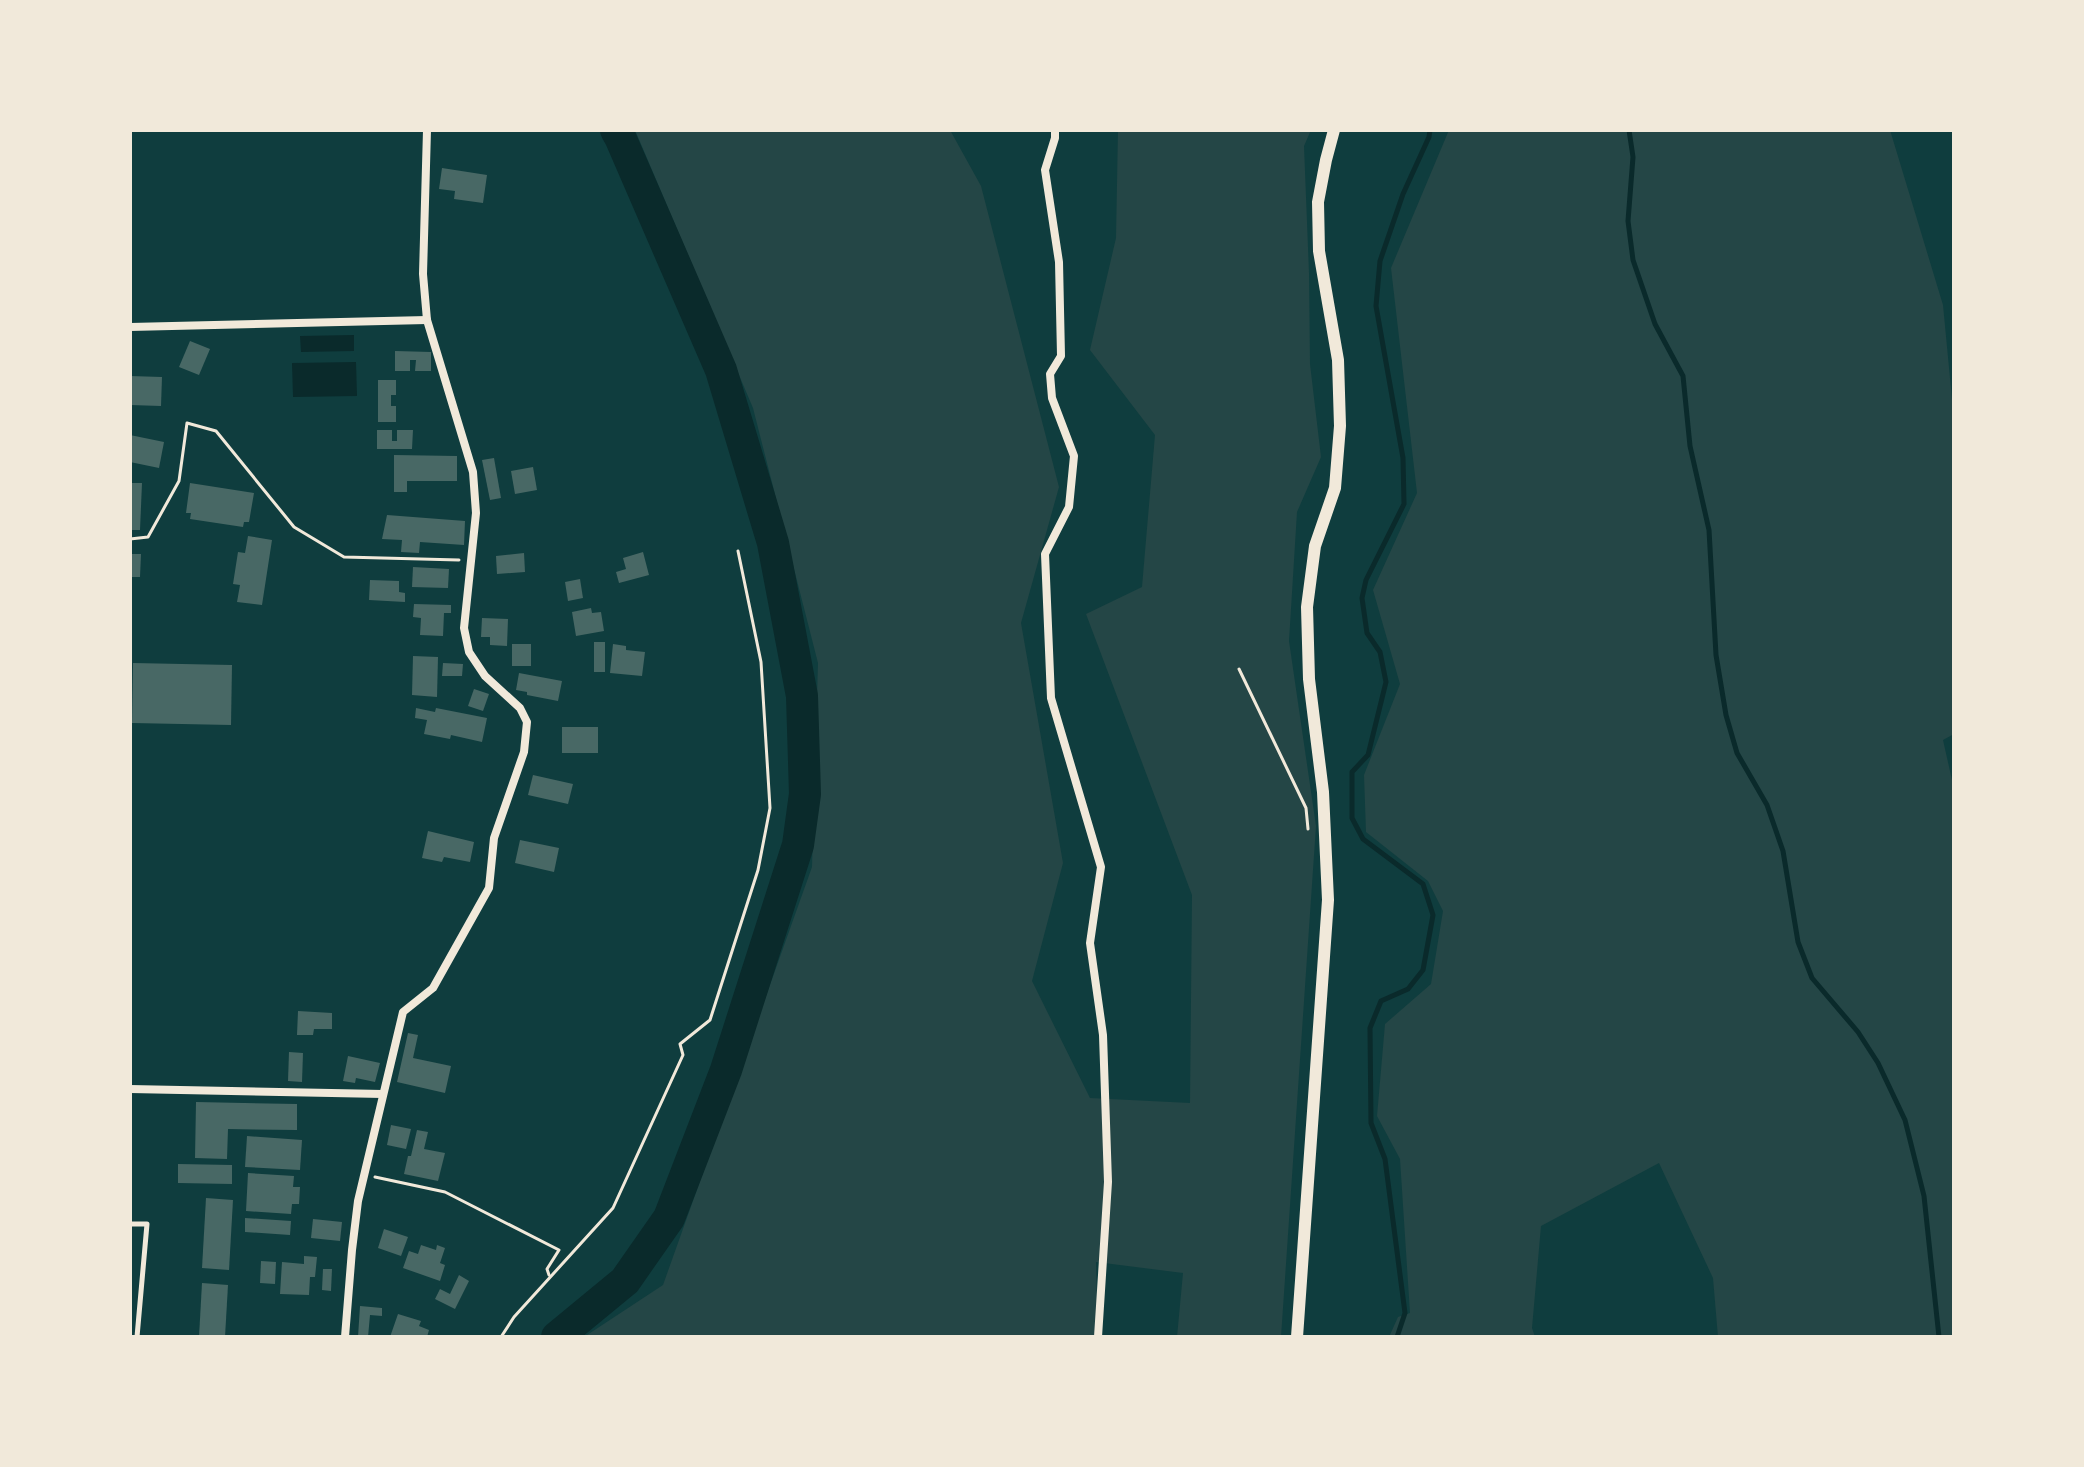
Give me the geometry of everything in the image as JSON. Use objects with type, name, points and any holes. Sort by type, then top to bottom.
[{"type":"street","points":[[345,1337],[352,1250],[364,1175],[403,1012],[433,988],[489,888],[494,838],[524,752],[527,722],[520,708],[485,676],[469,652],[464,628],[476,513],[473,472],[427,320],[423,274],[427,130]]},
{"type":"street","points":[[1055,130],[1045,170],[1059,262],[1061,356],[1050,374],[1052,398],[1074,456],[1069,507],[1045,554],[1046,583],[1051,698],[1101,867],[1090,943],[1103,1035],[1108,1182],[1098,1337]]},
{"type":"street","points":[[1297,1337],[1328,900],[1323,792],[1309,679],[1307,607],[1315,546],[1335,488],[1340,426],[1338,360],[1319,251],[1318,202],[1334,130]]},
{"type":"street","points":[[130,327],[427,320]]},
{"type":"street","points":[[130,1089],[383,1094]]},
{"type":"lane","points":[[130,1224],[147,1224],[137,1337]]},
{"type":"lane","points":[[130,1305],[140,1305]]},
{"type":"path","points":[[130,539],[148,537],[179,481],[187,423],[216,431],[294,527],[344,557],[471,561]]},
{"type":"path","points":[[501,1337],[514,1317],[613,1208],[683,1055],[680,1044],[710,1020],[758,870],[770,808],[761,662],[738,551]]},
{"type":"path","points":[[1239,669],[1306,808],[1309,837]]},
{"type":"path","points":[[364,1175],[445,1192],[559,1250],[547,1269],[550,1276]]},
{"type":"shaded area","points":[[635,130],[950,130],[981,186],[1059,487],[1021,623],[1063,863],[1032,981],[1090,1098],[1190,1103],[1192,895],[1086,614],[1142,587],[1155,435],[1090,350],[1116,238],[1118,130],[1311,130],[1304,146],[1310,364],[1321,457],[1297,512],[1289,641],[1316,826],[1281,1337],[1177,1337],[1183,1273],[1096,1262],[1098,1337],[584,1337],[663,1285],[812,867],[818,663],[753,408]]},
{"type":"shaded area","points":[[1449,130],[1890,130],[1943,305],[1954,399],[1954,734],[1943,740],[1954,789],[1954,1337],[1718,1337],[1713,1278],[1659,1163],[1541,1226],[1532,1328],[1535,1337],[1389,1337],[1398,1317],[1410,1313],[1400,1159],[1377,1116],[1385,1024],[1431,984],[1443,911],[1428,881],[1366,832],[1364,775],[1400,684],[1373,590],[1417,493],[1391,268]]},
{"type":"shaded area","points":[[354,335],[354,351],[301,352],[300,336]]},
{"type":"shaded area","points":[[356,362],[357,396],[293,397],[292,363]]},
{"type":"building","points":[[442,168],[487,175],[483,203],[454,199],[455,191],[439,189]]},
{"type":"building","points":[[190,341],[210,349],[199,375],[179,367]]},
{"type":"building","points":[[395,351],[431,352],[431,371],[415,371],[416,360],[410,360],[410,371],[395,371]]},
{"type":"building","points":[[130,376],[162,377],[161,406],[130,405]]},
{"type":"building","points":[[378,380],[396,380],[396,395],[391,395],[391,406],[396,406],[396,422],[378,422]]},
{"type":"building","points":[[377,430],[392,430],[392,441],[397,441],[397,430],[413,430],[412,449],[377,449]]},
{"type":"building","points":[[130,435],[164,442],[159,468],[130,462]]},
{"type":"building","points":[[394,455],[457,456],[457,481],[407,481],[407,492],[394,492]]},
{"type":"building","points":[[494,458],[501,498],[490,500],[482,460]]},
{"type":"building","points":[[533,467],[537,490],[515,494],[511,471]]},
{"type":"building","points":[[130,483],[142,483],[140,530],[130,530]]},
{"type":"building","points":[[190,483],[254,493],[249,522],[244,522],[243,527],[190,519],[191,513],[186,513]]},
{"type":"building","points":[[387,515],[465,521],[464,545],[420,542],[419,553],[401,552],[402,540],[382,539]]},
{"type":"building","points":[[248,536],[272,540],[262,605],[237,602],[240,585],[233,584],[238,552],[245,553]]},
{"type":"building","points":[[643,552],[649,575],[619,583],[616,572],[626,569],[623,558]]},
{"type":"building","points":[[524,553],[525,572],[497,574],[496,556]]},
{"type":"building","points":[[130,554],[141,554],[140,577],[130,577]]},
{"type":"building","points":[[413,567],[449,569],[448,588],[412,587]]},
{"type":"building","points":[[580,579],[583,598],[568,601],[565,582]]},
{"type":"building","points":[[370,580],[399,581],[399,592],[405,593],[405,602],[369,600]]},
{"type":"building","points":[[414,604],[451,605],[451,613],[444,613],[443,636],[420,635],[421,618],[413,617]]},
{"type":"building","points":[[591,608],[592,613],[601,612],[604,631],[576,636],[572,612]]},
{"type":"building","points":[[482,618],[508,619],[507,646],[490,645],[490,637],[481,637]]},
{"type":"building","points":[[594,642],[605,642],[605,672],[594,672]]},
{"type":"building","points":[[512,644],[531,644],[531,666],[512,666]]},
{"type":"building","points":[[613,644],[626,646],[626,650],[645,652],[642,676],[610,673]]},
{"type":"building","points":[[413,656],[438,657],[437,697],[412,695]]},
{"type":"building","points":[[133,663],[232,665],[231,725],[132,723]]},
{"type":"building","points":[[443,663],[463,664],[462,676],[442,676]]},
{"type":"building","points":[[519,673],[562,681],[558,701],[516,690]]},
{"type":"building","points":[[474,689],[489,694],[483,711],[468,706]]},
{"type":"building","points":[[416,708],[435,712],[436,708],[487,718],[482,742],[451,735],[450,739],[424,734],[427,720],[415,718]]},
{"type":"building","points":[[562,727],[598,727],[598,753],[562,753]]},
{"type":"building","points":[[533,775],[573,784],[568,804],[528,795]]},
{"type":"building","points":[[428,831],[474,842],[470,862],[444,857],[442,862],[422,858]]},
{"type":"building","points":[[520,840],[559,848],[554,872],[515,863]]},
{"type":"building","points":[[298,1011],[332,1013],[332,1029],[314,1029],[313,1035],[297,1035]]},
{"type":"building","points":[[408,1033],[418,1035],[413,1058],[451,1066],[445,1093],[397,1082]]},
{"type":"building","points":[[289,1052],[303,1053],[302,1082],[288,1081]]},
{"type":"building","points":[[348,1056],[380,1063],[375,1082],[356,1078],[355,1083],[343,1081]]},
{"type":"building","points":[[196,1102],[297,1104],[297,1130],[228,1129],[227,1159],[195,1158]]},
{"type":"building","points":[[391,1125],[411,1129],[406,1149],[387,1145]]},
{"type":"building","points":[[417,1130],[428,1132],[424,1149],[445,1153],[438,1181],[404,1174]]},
{"type":"building","points":[[247,1136],[302,1140],[300,1170],[245,1167]]},
{"type":"building","points":[[178,1164],[232,1165],[232,1184],[178,1183]]},
{"type":"building","points":[[248,1173],[294,1176],[293,1187],[300,1187],[299,1204],[292,1204],[291,1214],[246,1211]]},
{"type":"building","points":[[206,1198],[233,1200],[229,1270],[202,1268]]},
{"type":"building","points":[[245,1218],[291,1221],[290,1235],[245,1232]]},
{"type":"building","points":[[313,1219],[342,1222],[340,1241],[311,1238]]},
{"type":"building","points":[[384,1229],[408,1237],[401,1256],[378,1248]]},
{"type":"building","points":[[421,1245],[436,1250],[437,1245],[445,1248],[440,1263],[445,1265],[440,1281],[403,1268],[409,1251],[418,1254]]},
{"type":"building","points":[[304,1256],[317,1257],[315,1277],[310,1277],[309,1295],[280,1294],[282,1262],[304,1264]]},
{"type":"building","points":[[261,1261],[276,1262],[275,1284],[260,1283]]},
{"type":"building","points":[[323,1269],[332,1269],[331,1291],[322,1290]]},
{"type":"building","points":[[459,1275],[469,1281],[455,1309],[435,1299],[440,1289],[450,1294]]},
{"type":"building","points":[[202,1283],[228,1285],[225,1337],[199,1337]]},
{"type":"building","points":[[360,1306],[382,1308],[382,1316],[370,1315],[368,1337],[358,1337]]},
{"type":"building","points":[[398,1314],[421,1321],[419,1326],[429,1330],[427,1337],[390,1337]]},
{"type":"waterway","points":[[557,1337],[625,1281],[669,1218],[726,1070],[798,845],[805,794],[802,696],[773,543],[721,370],[616,130]]},
{"type":"waterway","points":[[1397,1337],[1405,1313],[1385,1159],[1371,1123],[1370,1028],[1381,1001],[1408,989],[1423,970],[1433,915],[1423,884],[1363,839],[1352,818],[1352,772],[1368,755],[1386,682],[1380,652],[1367,633],[1362,598],[1366,580],[1404,504],[1403,458],[1376,306],[1380,261],[1403,194],[1430,130]]},
{"type":"waterway","points":[[1629,130],[1633,157],[1628,221],[1633,260],[1655,324],[1683,376],[1690,446],[1709,530],[1716,655],[1726,715],[1737,753],[1767,805],[1783,851],[1798,942],[1812,978],[1858,1032],[1878,1063],[1905,1120],[1924,1196],[1939,1337]]}]
